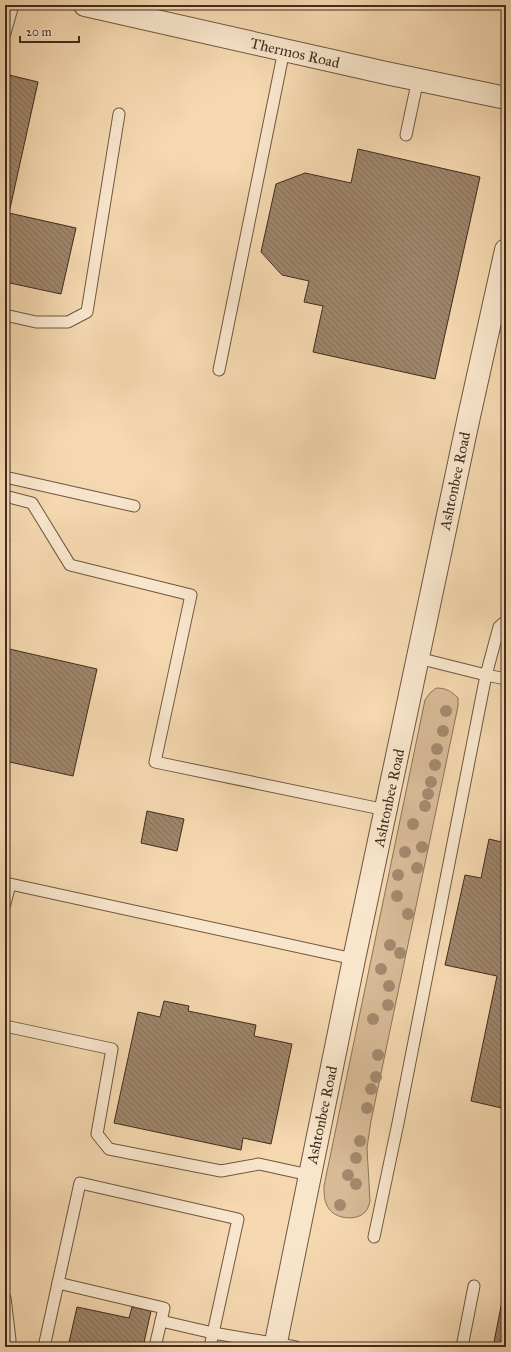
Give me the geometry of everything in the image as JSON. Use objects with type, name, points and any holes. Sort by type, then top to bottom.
[{"type":"street","name":"Thermos Road","points":[[85,5],[135,10],[284,50],[386,74],[418,79],[506,98]]},
{"type":"street","name":"Ashtonbee Road","points":[[275,1345],[354,959],[468,421],[506,250]]},
{"type":"lane","points":[[5,33],[13,5]]},
{"type":"lane","points":[[219,370],[284,50]]},
{"type":"lane","points":[[406,135],[418,79]]},
{"type":"lane","points":[[5,315],[36,322],[68,322],[87,312],[119,114]]},
{"type":"lane","points":[[5,477],[134,506]]},
{"type":"lane","points":[[5,496],[32,502],[70,564],[191,595],[155,762],[386,810]]},
{"type":"lane","points":[[374,1236],[398,1123],[486,675],[499,627],[506,621]]},
{"type":"lane","points":[[418,658],[506,679]]},
{"type":"lane","points":[[5,904],[10,884],[354,959]]},
{"type":"lane","points":[[5,1026],[112,1049],[96,1134],[109,1149],[221,1171],[259,1164],[310,1175]]},
{"type":"lane","points":[[44,1347],[80,1182],[238,1219],[210,1347]]},
{"type":"lane","points":[[58,1283],[164,1308],[155,1347]]},
{"type":"lane","points":[[462,1347],[474,1286]]},
{"type":"lane","points":[[5,1298],[10,1340],[8,1347]]},
{"type":"lane","points":[[161,1321],[275,1345],[296,1347]]},
{"type":"shaded area","points":[[436,688],[446,689],[453,693],[458,698],[458,706],[371,1121],[367,1148],[370,1201],[367,1210],[361,1215],[347,1218],[337,1215],[330,1210],[325,1198],[324,1186],[425,700]]},
{"type":"building","points":[[5,74],[38,82],[9,213],[76,228],[61,294],[5,282]]},
{"type":"building","points":[[358,149],[480,177],[435,379],[313,352],[323,306],[304,302],[309,281],[282,275],[261,252],[276,184],[305,173],[351,183]]},
{"type":"building","points":[[5,538],[10,539],[5,560]]},
{"type":"building","points":[[5,648],[97,669],[73,776],[5,761]]},
{"type":"building","points":[[147,811],[184,819],[177,851],[141,843]]},
{"type":"building","points":[[489,839],[506,843],[506,1109],[471,1101],[497,976],[445,965],[465,875],[481,878]]},
{"type":"building","points":[[164,1001],[189,1006],[188,1011],[256,1025],[254,1036],[292,1044],[271,1144],[243,1138],[241,1150],[114,1123],[138,1012],[160,1017]]},
{"type":"building","points":[[505,1286],[506,1347],[493,1347]]},
{"type":"building","points":[[77,1307],[129,1318],[132,1307],[151,1311],[143,1347],[68,1347]]}]
